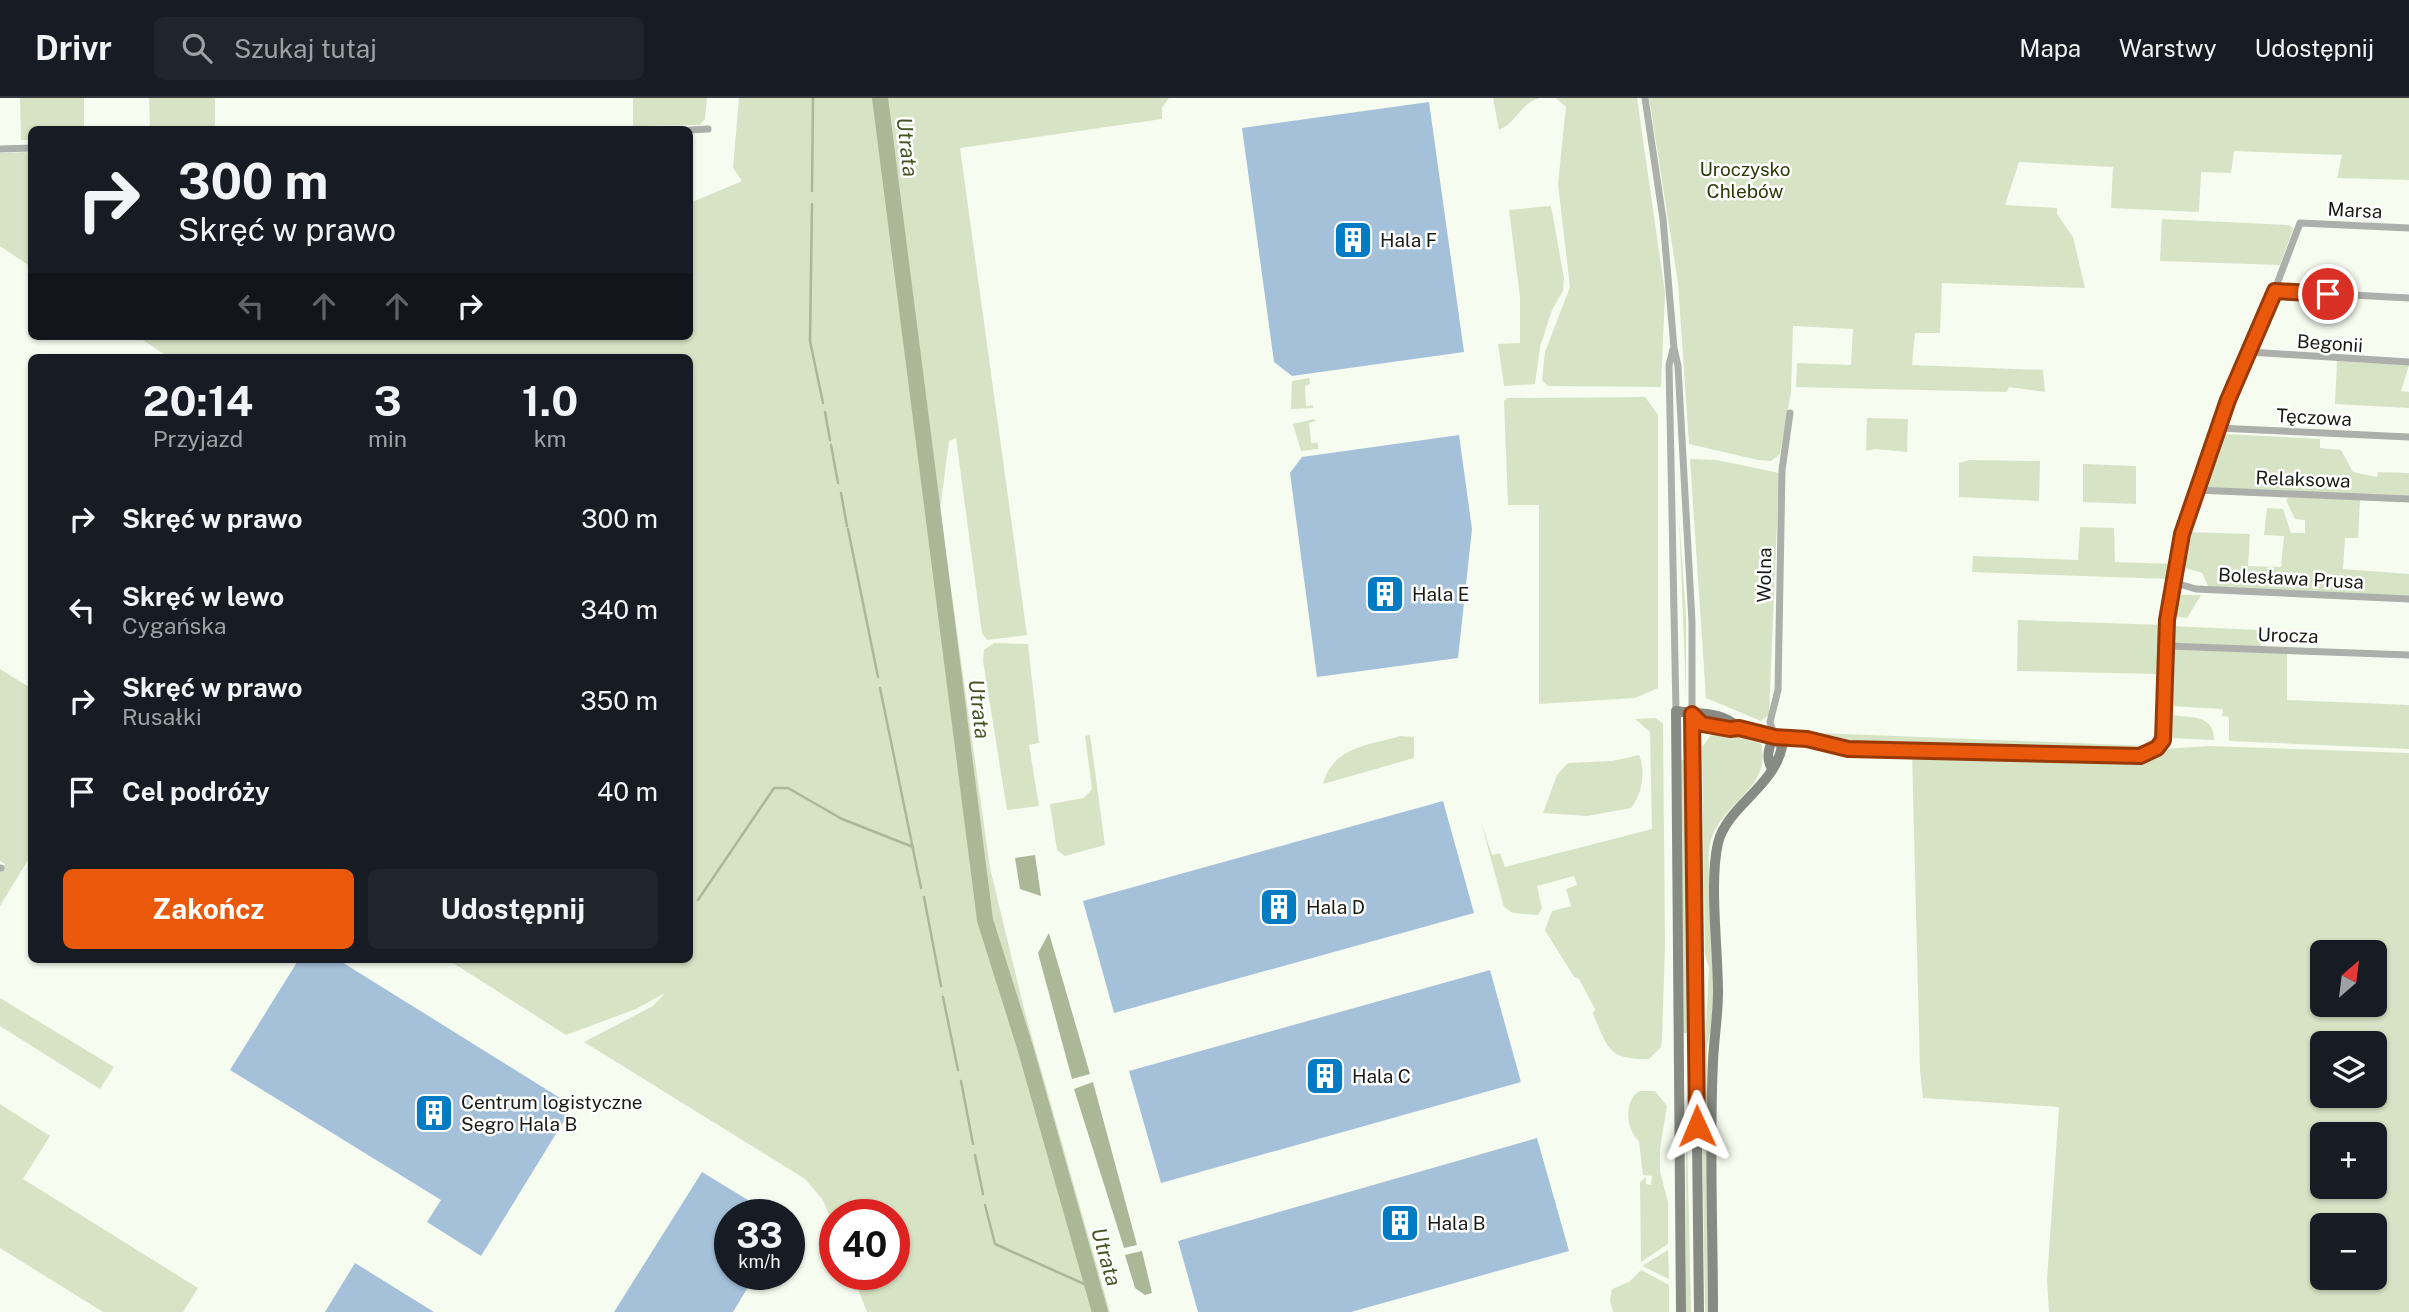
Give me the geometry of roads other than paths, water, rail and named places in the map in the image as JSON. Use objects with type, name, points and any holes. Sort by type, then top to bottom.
[{"type":"street","points":[[1644,98],[1666,246],[1686,476],[1692,714],[1699,1312]]},
{"type":"street","points":[[693,130],[708,130]]},
{"type":"street","points":[[0,149],[28,148]]},
{"type":"street","name":"Marsa","points":[[2275,291],[2300,223],[2409,228]]},
{"type":"street","points":[[1676,711],[1711,714],[1731,720],[1739,728],[1848,749],[2140,756],[2160,745],[2172,582],[2182,534],[2218,428],[2275,291],[2409,298]]},
{"type":"street","points":[[1674,348],[1669,379],[1676,711],[1681,1312]]},
{"type":"street","name":"Begonii","points":[[2249,352],[2409,362]]},
{"type":"street","name":"Wolna","points":[[1775,737],[1770,722],[1778,690],[1782,477],[1790,413]]},
{"type":"street","name":"Tęczowa","points":[[2218,428],[2409,437]]},
{"type":"street","name":"Relaksowa","points":[[2196,490],[2409,499]]},
{"type":"street","name":"Bolesława Prusa","points":[[2172,582],[2196,590],[2409,599]]},
{"type":"street","name":"Urocza","points":[[2166,646],[2409,655]]},
{"type":"street","points":[[1713,1312],[1713,1060],[1718,989],[1716,857],[1726,824],[1756,794],[1771,767],[1779,759],[1782,747],[1775,737]]},
{"type":"waterway","points":[[812,191],[813,98]]},
{"type":"waterway","name":"Utrata","points":[[880,98],[985,920],[1025,1047],[1100,1312]]},
{"type":"waterway","points":[[812,204],[810,341],[823,403]]},
{"type":"waterway","points":[[825,412],[830,440]]},
{"type":"waterway","points":[[831,445],[838,483]]},
{"type":"waterway","points":[[841,493],[847,526]]},
{"type":"waterway","points":[[848,529],[878,677]]},
{"type":"waterway","points":[[880,688],[921,888]]},
{"type":"waterway","points":[[698,900],[774,788],[788,788],[842,819],[913,847]]},
{"type":"waterway","points":[[924,897],[941,986]]},
{"type":"waterway","points":[[943,997],[958,1070]]},
{"type":"waterway","points":[[961,1081],[973,1144]]},
{"type":"waterway","points":[[975,1155],[983,1194]]},
{"type":"waterway","points":[[985,1205],[995,1244],[1093,1288]]},
{"type":"place","name":"Hala F","points":[[1353,240]]},
{"type":"place","name":"Hala E","points":[[1385,594]]},
{"type":"place","name":"Hala D","points":[[1279,907]]},
{"type":"place","name":"Hala C","points":[[1325,1076]]},
{"type":"place","name":"Centrum logistyczne Segro Hala B","points":[[434,1113]]},
{"type":"place","name":"Hala B","points":[[1400,1223]]},
{"type":"park label","name":"Uroczysko Chlebów","points":[[1745,180]]}]
